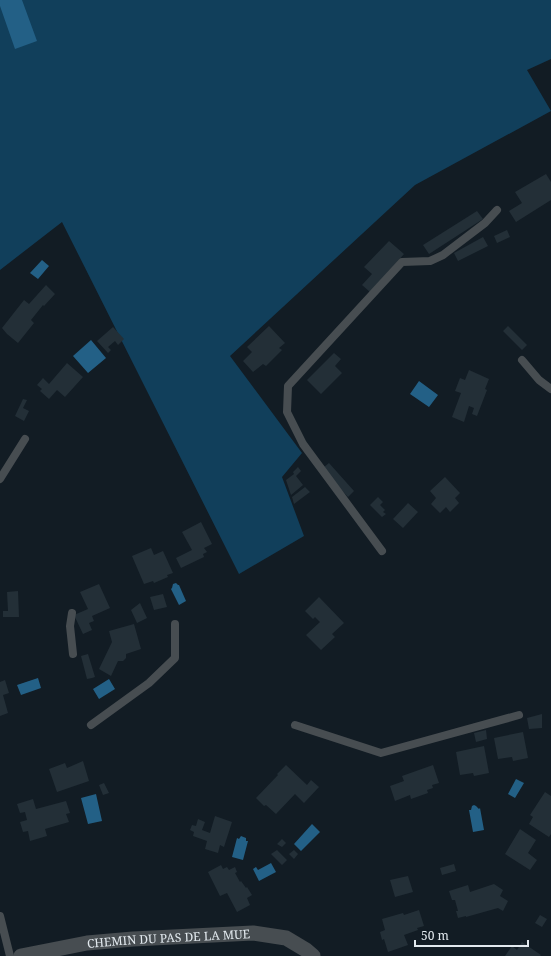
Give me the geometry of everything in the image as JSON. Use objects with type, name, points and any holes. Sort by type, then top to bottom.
[{"type":"street","name":"CHEMIN DU PAS DE LA MUE","points":[[21,956],[87,943],[253,933],[286,938],[306,950],[312,956]]},
{"type":"lane","points":[[382,551],[303,444],[288,412],[288,386],[402,262],[430,261],[443,255],[485,223],[497,210]]},
{"type":"lane","points":[[522,360],[539,380],[551,389]]},
{"type":"lane","points":[[0,480],[25,439]]},
{"type":"lane","points":[[72,613],[70,626],[73,654]]},
{"type":"lane","points":[[91,725],[149,683],[175,658],[175,624]]},
{"type":"lane","points":[[295,725],[381,753],[519,715]]},
{"type":"lane","points":[[0,916],[10,956]]},
{"type":"shaded area","points":[[0,0],[551,0],[551,59],[527,70],[551,111],[415,185],[230,356],[302,453],[282,477],[304,536],[239,574],[62,222],[0,270]]},
{"type":"shaded area","points":[[0,0],[22,0],[37,41],[15,49],[0,6]]},
{"type":"shaded area","points":[[42,260],[49,266],[38,279],[30,273]]},
{"type":"shaded area","points":[[91,340],[106,358],[88,373],[73,356]]},
{"type":"shaded area","points":[[419,381],[438,395],[429,407],[410,394]]},
{"type":"shaded area","points":[[176,583],[179,585],[186,601],[179,605],[171,589],[173,584]]},
{"type":"shaded area","points":[[38,678],[41,688],[21,695],[17,685]]},
{"type":"shaded area","points":[[109,679],[115,689],[99,699],[93,689]]},
{"type":"shaded area","points":[[516,779],[524,783],[515,798],[508,794]]},
{"type":"shaded area","points":[[96,794],[102,821],[88,824],[81,798]]},
{"type":"shaded area","points":[[474,805],[479,809],[480,808],[484,830],[473,832],[469,810],[471,810],[472,806]]},
{"type":"shaded area","points":[[312,824],[320,832],[301,851],[294,844]]},
{"type":"shaded area","points":[[241,836],[246,838],[246,841],[248,841],[243,860],[232,857],[237,838],[239,839]]},
{"type":"shaded area","points":[[271,863],[276,872],[259,881],[253,869],[256,867],[258,870]]},
{"type":"building","points":[[546,174],[551,182],[551,200],[516,222],[509,211],[522,203],[515,192]]},
{"type":"building","points":[[477,211],[483,219],[429,254],[423,245]]},
{"type":"building","points":[[507,230],[510,237],[497,243],[494,236]]},
{"type":"building","points":[[483,237],[488,246],[458,261],[454,253]]},
{"type":"building","points":[[389,241],[404,254],[370,292],[362,285],[372,274],[364,267]]},
{"type":"building","points":[[46,285],[55,294],[44,306],[43,305],[31,320],[34,323],[18,343],[2,328],[24,300],[29,304]]},
{"type":"building","points":[[269,326],[285,343],[279,348],[282,350],[266,366],[263,364],[253,372],[243,361],[252,352],[247,347]]},
{"type":"building","points":[[508,326],[527,345],[522,350],[503,331]]},
{"type":"building","points":[[113,327],[124,339],[118,345],[115,341],[108,347],[111,350],[108,353],[97,341]]},
{"type":"building","points":[[334,353],[341,359],[335,366],[342,373],[321,394],[307,380]]},
{"type":"building","points":[[67,363],[83,377],[65,397],[57,390],[49,399],[40,391],[42,389],[37,385],[43,378],[49,384]]},
{"type":"building","points":[[469,370],[489,379],[485,389],[487,390],[477,416],[472,414],[474,408],[469,406],[464,422],[452,417],[461,393],[455,391],[460,378],[465,380]]},
{"type":"building","points":[[23,399],[27,400],[23,408],[29,411],[24,421],[15,416]]},
{"type":"building","points":[[329,463],[354,491],[348,497],[333,481],[324,467]]},
{"type":"building","points":[[298,467],[301,471],[296,476],[303,485],[291,495],[286,480],[294,474],[293,472]]},
{"type":"building","points":[[445,477],[460,493],[455,498],[459,503],[450,512],[446,507],[440,513],[431,504],[436,498],[430,491]]},
{"type":"building","points":[[305,487],[310,492],[294,504],[292,497]]},
{"type":"building","points":[[378,497],[383,502],[380,505],[385,510],[383,512],[386,514],[382,517],[370,505]]},
{"type":"building","points":[[408,503],[418,512],[403,528],[393,519]]},
{"type":"building","points":[[201,522],[212,544],[204,548],[207,552],[203,554],[204,557],[181,568],[176,558],[192,550],[182,532]]},
{"type":"building","points":[[151,548],[154,555],[163,551],[173,573],[167,575],[168,577],[154,583],[153,581],[144,584],[132,556]]},
{"type":"building","points":[[99,584],[110,608],[92,616],[94,621],[89,623],[92,630],[83,634],[74,615],[88,609],[80,592]]},
{"type":"building","points":[[18,591],[19,617],[3,617],[3,611],[8,611],[7,592]]},
{"type":"building","points":[[163,594],[167,607],[154,610],[150,597]]},
{"type":"building","points":[[319,597],[344,623],[332,634],[335,637],[321,650],[306,635],[320,622],[315,617],[313,619],[305,611]]},
{"type":"building","points":[[140,603],[147,618],[137,623],[131,610]]},
{"type":"building","points":[[134,624],[141,649],[126,654],[126,658],[123,661],[118,661],[111,676],[99,669],[112,642],[109,631]]},
{"type":"building","points":[[88,654],[95,677],[87,679],[81,656]]},
{"type":"building","points":[[5,680],[9,693],[3,695],[8,713],[0,716],[0,682]]},
{"type":"building","points":[[542,714],[542,728],[529,729],[527,718]]},
{"type":"building","points":[[486,730],[487,739],[476,742],[474,733]]},
{"type":"building","points":[[523,732],[528,758],[513,761],[512,757],[498,759],[494,738]]},
{"type":"building","points":[[484,746],[489,773],[474,776],[473,773],[460,775],[456,752]]},
{"type":"building","points":[[83,761],[89,781],[57,792],[49,769],[65,763],[67,768]]},
{"type":"building","points":[[286,765],[307,785],[311,780],[319,787],[304,803],[295,794],[276,814],[266,805],[264,806],[256,798]]},
{"type":"building","points":[[433,765],[439,783],[432,785],[433,788],[427,790],[428,793],[411,799],[410,795],[395,801],[390,786],[404,781],[402,776]]},
{"type":"building","points":[[104,783],[109,793],[103,795],[99,785]]},
{"type":"building","points":[[545,792],[551,796],[551,834],[549,837],[529,824],[533,817],[530,815]]},
{"type":"building","points":[[33,799],[36,809],[66,801],[70,813],[66,814],[69,822],[45,829],[47,836],[30,841],[28,831],[23,832],[20,822],[27,820],[25,812],[20,813],[17,804]]},
{"type":"building","points":[[215,816],[232,822],[224,847],[220,845],[218,853],[205,849],[207,841],[193,836],[194,832],[190,830],[192,825],[196,826],[198,819],[205,822],[202,830],[210,833]]},
{"type":"building","points":[[520,829],[536,840],[528,853],[537,860],[530,870],[505,854]]},
{"type":"building","points":[[282,839],[286,843],[282,847],[277,844]]},
{"type":"building","points":[[277,850],[287,860],[282,865],[271,854]]},
{"type":"building","points":[[294,850],[298,854],[294,859],[289,854]]},
{"type":"building","points":[[454,864],[456,871],[442,875],[440,868]]},
{"type":"building","points":[[221,865],[223,869],[227,867],[229,870],[235,867],[237,872],[235,873],[240,882],[241,881],[246,888],[247,887],[252,895],[247,898],[250,905],[237,912],[227,893],[220,896],[208,872]]},
{"type":"building","points":[[408,876],[413,892],[395,897],[390,880]]},
{"type":"building","points":[[494,884],[503,890],[500,896],[508,901],[503,911],[498,908],[458,918],[455,900],[452,900],[449,891],[468,885],[470,892]]},
{"type":"building","points":[[419,910],[424,926],[404,935],[408,945],[388,952],[380,932],[385,930],[382,919],[403,913],[404,915]]},
{"type":"building","points":[[540,915],[547,919],[542,927],[535,923]]},
{"type":"building","points":[[522,942],[541,955],[505,956],[512,946],[517,950]]}]
